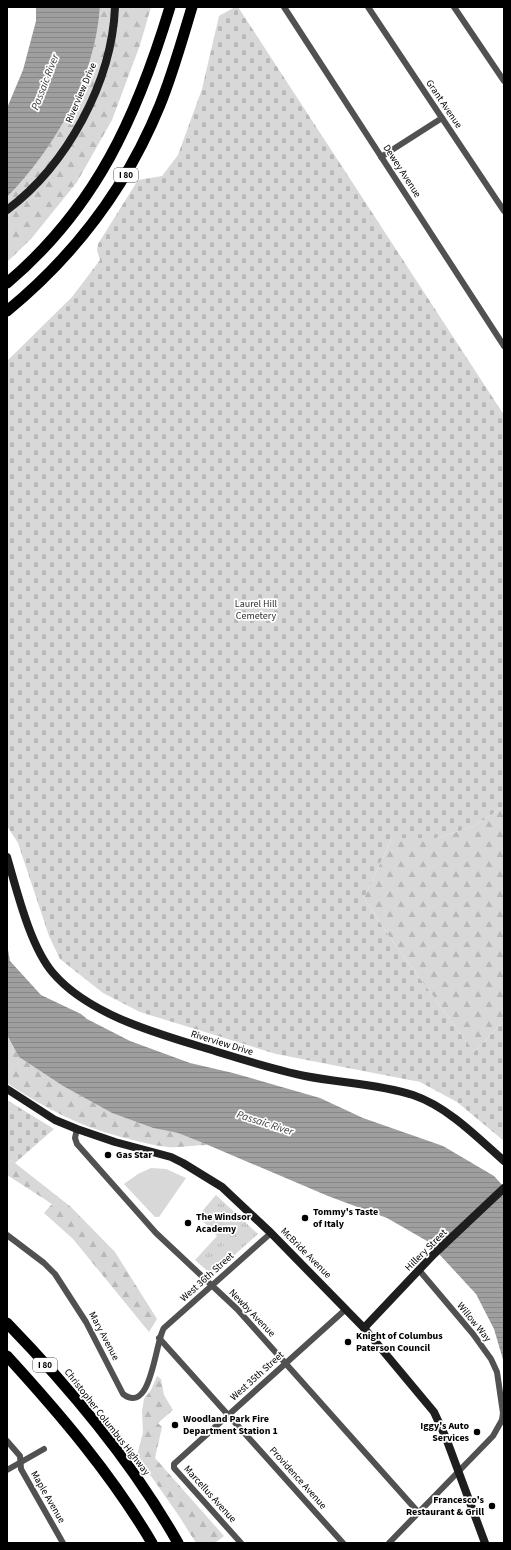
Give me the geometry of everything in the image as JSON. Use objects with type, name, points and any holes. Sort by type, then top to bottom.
[{"type":"highway","name":"I 80","points":[[7,283],[29,264],[61,229],[104,170],[136,107],[153,62],[170,7]]},
{"type":"highway","name":"I 80","points":[[7,311],[34,288],[69,252],[100,214],[124,178],[139,151],[160,106],[192,7]]},
{"type":"highway","name":"Christopher Columbus Highway","points":[[7,1323],[97,1426],[140,1483],[178,1543]]},
{"type":"highway","name":"I 80","points":[[7,1356],[78,1439],[136,1518],[152,1543]]},
{"type":"highway","points":[[136,1518],[144,1543]]},
{"type":"highway","points":[[170,1529],[182,1543]]},
{"type":"main road","name":"Riverview Drive","points":[[7,210],[41,180],[62,153],[80,125],[92,97],[110,46],[116,7]]},
{"type":"main road","name":"Riverview Drive","points":[[7,857],[31,932],[47,964],[61,981],[94,1005],[117,1018],[142,1028],[256,1064],[306,1076],[413,1096],[444,1111],[504,1161]]},
{"type":"main road","name":"McBride Avenue","points":[[7,1090],[55,1120],[115,1142],[171,1157],[183,1163],[222,1187],[271,1233],[364,1328],[434,1412],[441,1425],[485,1543]]},
{"type":"main road","name":"Hillery Street","points":[[364,1328],[434,1254],[504,1188]]},
{"type":"street","name":"Dewey Avenue","points":[[284,7],[504,346]]},
{"type":"street","name":"Grant Avenue","points":[[368,7],[504,211]]},
{"type":"street","points":[[454,7],[504,81]]},
{"type":"street","points":[[381,157],[442,118]]},
{"type":"street","name":"Newby Avenue","points":[[77,1129],[75,1138],[77,1144],[156,1233],[236,1309],[419,1512]]},
{"type":"street","name":"West 36th Street","points":[[159,1338],[167,1325],[271,1233]]},
{"type":"street","name":"Mary Avenue","points":[[7,1235],[44,1263],[55,1274],[86,1322],[123,1394],[127,1397],[138,1396],[147,1387],[152,1374],[159,1338]]},
{"type":"street","name":"Willow Way","points":[[392,1542],[419,1512],[459,1473],[498,1428],[503,1413],[497,1372],[491,1359],[473,1334],[419,1270]]},
{"type":"street","name":"West 35th Street","points":[[181,1457],[346,1309]]},
{"type":"street","name":"Providence Avenue","points":[[159,1338],[343,1543]]},
{"type":"street","name":"Maple Avenue","points":[[7,1441],[20,1456],[21,1469],[63,1543]]},
{"type":"street","points":[[7,1470],[44,1449]]},
{"type":"street","name":"Marcellus Avenue","points":[[181,1457],[174,1464],[174,1468],[241,1543]]},
{"type":"green space","points":[[100,7],[151,7],[140,45],[112,120],[77,182],[31,239],[7,262],[7,197],[42,156],[57,134],[70,110],[90,60],[97,33]]},
{"type":"green space","name":"Laurel Hill Cemetery","points":[[235,7],[238,7],[504,415],[504,806],[473,827],[436,838],[392,838],[364,898],[388,935],[474,1052],[504,1021],[504,1141],[457,1102],[420,1082],[276,1054],[140,1012],[103,993],[60,959],[49,936],[18,843],[7,826],[7,361],[72,297],[100,260],[97,250],[98,244],[138,180],[162,176],[178,155],[202,89],[219,16]]},
{"type":"green space","points":[[504,806],[504,1021],[474,1052],[388,935],[364,898],[392,838],[436,838],[473,827]]},
{"type":"green space","points":[[7,1035],[19,1057],[63,1086],[112,1113],[153,1128],[178,1133],[208,1145],[173,1147],[148,1144],[95,1129],[65,1117],[7,1083]]},
{"type":"green space","points":[[7,1100],[54,1129],[15,1163],[7,1159]]},
{"type":"green space","points":[[7,1159],[15,1163],[71,1207],[115,1252],[157,1319],[149,1332],[73,1239],[44,1213],[52,1204],[7,1175]]},
{"type":"green space","points":[[151,1168],[166,1169],[186,1178],[159,1217],[155,1217],[124,1184],[138,1174]]},
{"type":"green space","points":[[216,1195],[258,1234],[212,1275],[195,1260],[217,1236],[198,1216]]},
{"type":"green space","points":[[224,1245],[233,1254],[217,1270],[208,1260]]},
{"type":"green space","points":[[157,1376],[161,1379],[164,1395],[173,1410],[158,1423],[162,1427],[155,1458],[224,1536],[215,1543],[196,1543],[137,1456],[143,1432],[142,1411],[144,1399],[151,1390]]},
{"type":"water","name":"Passaic River","points":[[36,7],[100,7],[97,33],[90,60],[81,85],[57,134],[42,156],[7,197],[7,108],[23,70],[36,21]]},
{"type":"water","name":"Passaic River","points":[[7,944],[10,961],[41,995],[81,1014],[87,1019],[130,1041],[190,1063],[233,1073],[320,1098],[363,1118],[443,1146],[494,1176],[504,1187],[504,1363],[494,1329],[476,1294],[427,1241],[387,1218],[328,1196],[208,1145],[178,1133],[153,1128],[112,1113],[63,1086],[19,1057],[7,1035]]},
{"type":"place","name":"Gas Star","points":[[108,1155]]},
{"type":"place","name":"Tommy's Taste of Italy","points":[[305,1218]]},
{"type":"place","name":"The Windsor Academy","points":[[188,1223]]},
{"type":"place","name":"Knight of Columbus Paterson Council","points":[[348,1342]]},
{"type":"place","name":"Woodland Park Fire Department Station 1","points":[[175,1425]]},
{"type":"place","name":"Iggy's Auto Services","points":[[477,1432]]},
{"type":"place","name":"Francesco's Restaurant & Grill","points":[[492,1506]]}]
